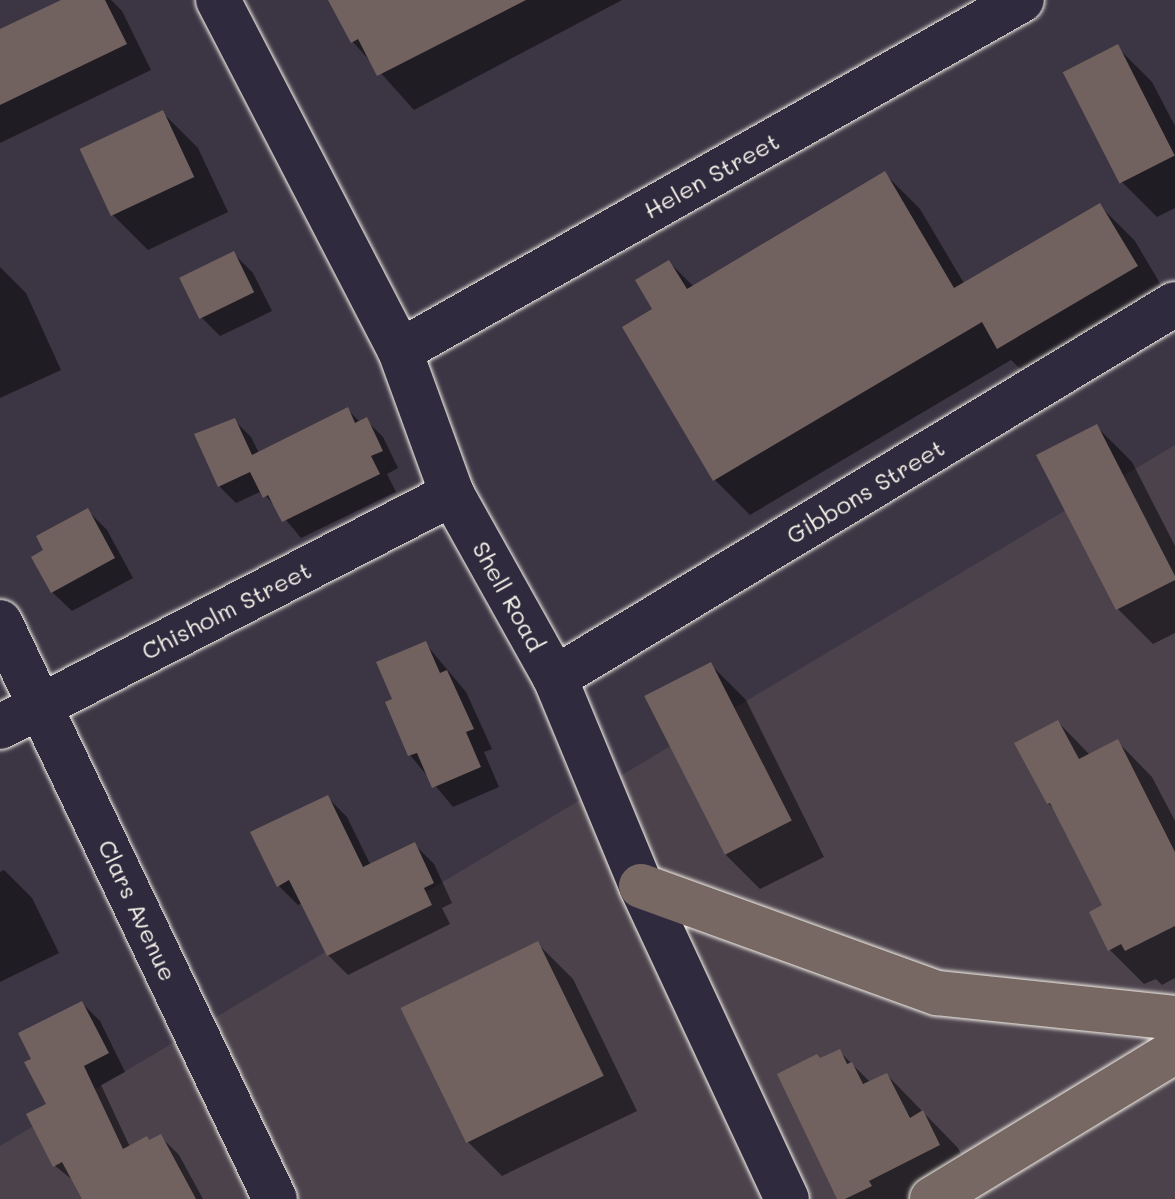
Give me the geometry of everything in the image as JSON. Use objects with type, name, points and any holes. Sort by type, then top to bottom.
[{"type":"main road","points":[[641,886],[937,993],[1175,1018]]},
{"type":"main road","points":[[932,1199],[1175,1051]]},
{"type":"street","name":"Shell Road","points":[[218,0],[400,351],[452,494],[555,678],[641,886],[787,1199]]},
{"type":"street","name":"Helen Street","points":[[400,351],[1022,0]]},
{"type":"street","name":"Gibbons Street","points":[[555,678],[1175,304]]},
{"type":"street","name":"Chisholm Street","points":[[0,727],[452,494]]},
{"type":"street","name":"Clars Avenue","points":[[0,622],[275,1199]]},
{"type":"shaded area","points":[[1175,445],[1175,1199],[0,1199],[0,1146]]},
{"type":"building","points":[[61,0],[105,0],[127,44],[0,105],[0,29]]},
{"type":"building","points":[[328,0],[526,0],[377,76],[358,39],[351,43]]},
{"type":"building","points":[[1118,44],[1175,155],[1120,184],[1063,72]]},
{"type":"building","points":[[163,110],[194,177],[111,216],[80,149]]},
{"type":"building","points":[[885,171],[954,288],[1100,203],[1138,266],[997,349],[982,322],[713,481],[622,327],[652,309],[635,280],[669,260],[687,289]]},
{"type":"building","points":[[234,251],[254,292],[199,319],[179,278]]},
{"type":"building","points":[[348,407],[355,423],[367,417],[383,451],[371,456],[380,474],[282,522],[268,495],[263,498],[250,472],[218,487],[194,434],[235,418],[252,455]]},
{"type":"building","points":[[1097,424],[1175,576],[1175,580],[1116,610],[1036,455]]},
{"type":"building","points":[[88,508],[115,558],[51,593],[31,557],[43,550],[36,536]]},
{"type":"building","points":[[426,641],[440,673],[447,670],[474,729],[466,732],[481,767],[432,788],[417,753],[408,756],[385,702],[392,699],[376,662]]},
{"type":"building","points":[[711,662],[792,821],[725,855],[644,696]]},
{"type":"building","points":[[1058,720],[1079,759],[1118,739],[1175,852],[1175,926],[1125,951],[1121,944],[1108,951],[1089,912],[1102,905],[1050,803],[1047,804],[1014,743]]},
{"type":"building","points":[[328,795],[363,867],[415,842],[434,883],[424,888],[432,905],[327,956],[289,880],[277,887],[250,832]]},
{"type":"building","points":[[538,941],[604,1076],[466,1143],[400,1008]]},
{"type":"building","points":[[82,1001],[109,1053],[84,1066],[123,1149],[147,1136],[149,1140],[161,1134],[196,1199],[82,1199],[62,1162],[53,1167],[26,1114],[46,1104],[24,1062],[31,1059],[18,1033]]},
{"type":"building","points":[[840,1049],[847,1064],[852,1062],[863,1084],[887,1073],[910,1118],[923,1110],[940,1145],[869,1181],[872,1186],[845,1199],[837,1199],[777,1074],[817,1054],[820,1058]]}]
